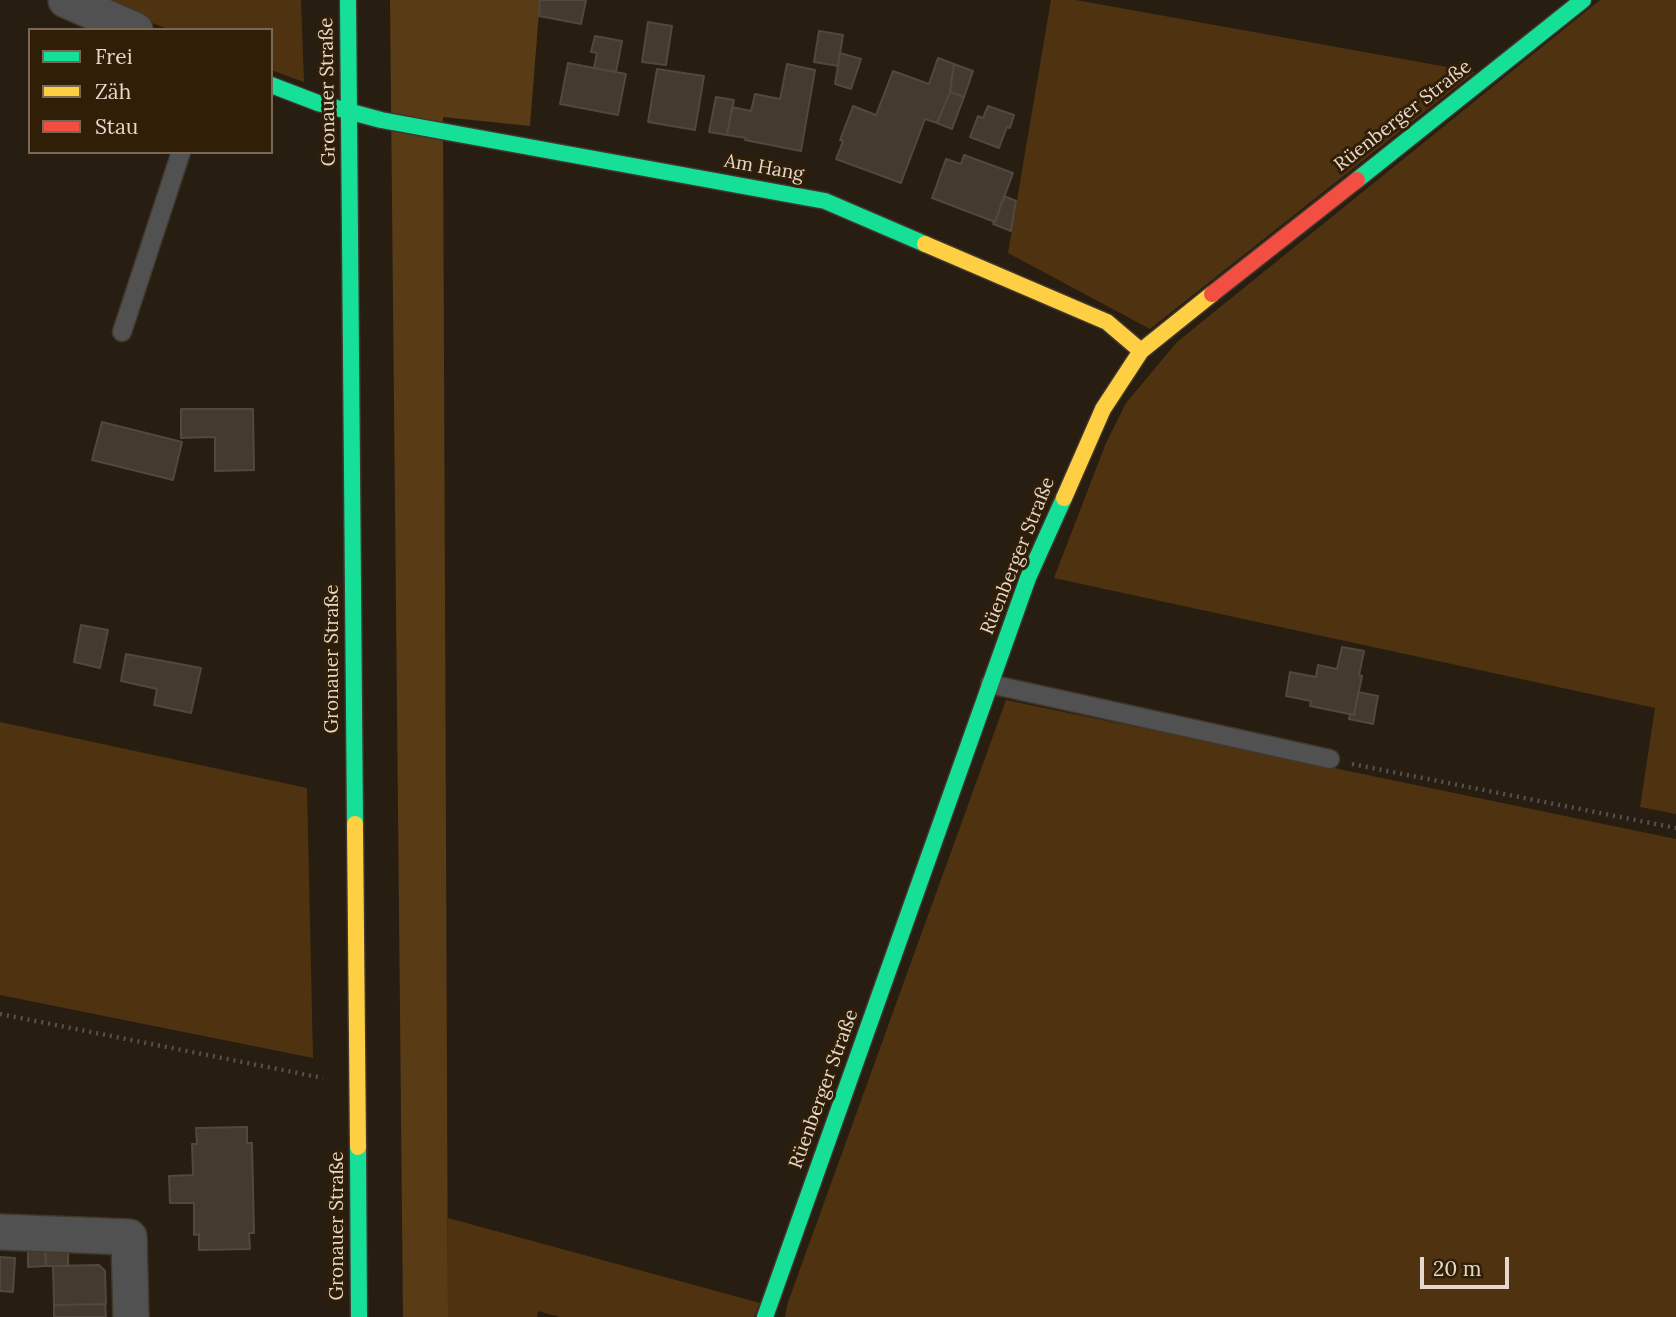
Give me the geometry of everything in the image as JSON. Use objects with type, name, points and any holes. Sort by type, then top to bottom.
[{"type":"street","points":[[66,0],[130,28]]},
{"type":"street","name":"Gronauer Straße","points":[[348,0],[359,1317]]},
{"type":"street","name":"Rüenberger Straße","points":[[765,1317],[1028,578],[1103,409],[1141,351],[1583,0]]},
{"type":"street","name":"Am Hang","points":[[273,86],[318,103],[381,120],[825,201],[1107,322],[1141,351]]},
{"type":"street","points":[[0,1232],[129,1237],[131,1317]]},
{"type":"lane","points":[[122,332],[180,154]]},
{"type":"lane","points":[[990,684],[1331,760]]},
{"type":"path","points":[[1331,760],[1676,828]]},
{"type":"path","points":[[0,1014],[358,1085]]},
{"type":"shaded area","points":[[95,0],[301,0],[304,82],[273,71],[273,28],[165,28]]},
{"type":"shaded area","points":[[390,0],[540,0],[530,126],[443,117],[448,1317],[403,1317]]},
{"type":"shaded area","points":[[1051,0],[1076,0],[1475,72],[1150,329],[1008,253]]},
{"type":"shaded area","points":[[1600,0],[1676,0],[1676,814],[1640,807],[1655,708],[1054,578],[1106,443],[1126,403],[1177,342]]},
{"type":"shaded area","points":[[1006,700],[1676,839],[1676,1317],[785,1317],[787,1305]]},
{"type":"shaded area","points":[[0,722],[307,788],[313,1058],[0,995]]},
{"type":"shaded area","points":[[448,1218],[760,1303],[754,1317],[560,1317],[538,1311],[537,1317],[448,1317]]},
{"type":"building","points":[[540,0],[586,0],[581,24],[539,16]]},
{"type":"building","points":[[648,22],[672,26],[666,65],[642,62]]},
{"type":"building","points":[[819,31],[843,35],[838,66],[814,62]]},
{"type":"building","points":[[595,36],[622,41],[616,72],[594,68],[597,53],[591,52]]},
{"type":"building","points":[[840,53],[861,59],[851,89],[835,84]]},
{"type":"building","points":[[938,58],[954,64],[950,92],[937,123],[925,119],[901,183],[836,159],[853,106],[876,115],[893,71],[929,84]]},
{"type":"building","points":[[568,63],[626,74],[618,115],[560,104]]},
{"type":"building","points":[[787,64],[815,70],[801,151],[727,135],[732,107],[751,111],[755,94],[780,99]]},
{"type":"building","points":[[954,64],[973,71],[964,97],[950,92]]},
{"type":"building","points":[[657,69],[704,76],[695,130],[648,122]]},
{"type":"building","points":[[950,92],[964,97],[952,129],[937,123]]},
{"type":"building","points":[[716,97],[734,100],[727,135],[709,132]]},
{"type":"building","points":[[988,106],[1014,115],[999,148],[970,137],[978,116],[983,118]]},
{"type":"building","points":[[964,155],[1013,173],[995,222],[932,198],[946,159],[961,164]]},
{"type":"building","points":[[1004,196],[1016,201],[1011,231],[993,224]]},
{"type":"building","points":[[181,409],[253,409],[254,470],[215,471],[215,437],[181,438]]},
{"type":"building","points":[[102,422],[182,442],[173,480],[92,460]]},
{"type":"building","points":[[81,625],[108,630],[100,668],[74,662]]},
{"type":"building","points":[[1342,647],[1364,651],[1354,715],[1310,706],[1311,701],[1286,696],[1290,672],[1316,677],[1318,665],[1337,669]]},
{"type":"building","points":[[126,654],[201,668],[191,713],[154,705],[157,689],[121,681]]},
{"type":"building","points":[[1358,692],[1378,696],[1373,724],[1349,719],[1350,714],[1354,715]]},
{"type":"building","points":[[247,1127],[247,1143],[252,1143],[254,1233],[249,1233],[250,1249],[199,1250],[199,1234],[194,1235],[194,1203],[170,1203],[169,1176],[193,1175],[192,1144],[197,1144],[196,1128]]},
{"type":"building","points":[[28,1251],[45,1252],[46,1266],[28,1267]]},
{"type":"building","points":[[46,1252],[68,1253],[68,1266],[46,1266]]},
{"type":"building","points":[[0,1257],[15,1258],[13,1292],[0,1291]]},
{"type":"building","points":[[99,1265],[105,1271],[106,1304],[54,1305],[53,1266]]},
{"type":"building","points":[[105,1304],[106,1317],[54,1317],[54,1305]]},
{"type":"traffic: fast","points":[[348,0],[355,824]]},
{"type":"traffic: fast","points":[[1357,180],[1583,0]]},
{"type":"traffic: fast","points":[[273,86],[318,103],[381,120],[825,201],[925,244]]},
{"type":"traffic: fast","points":[[765,1317],[1028,578],[1064,498]]},
{"type":"traffic: fast","points":[[358,1147],[359,1317]]},
{"type":"traffic: slow","points":[[925,244],[1107,322],[1141,351]]},
{"type":"traffic: slow","points":[[1064,498],[1103,409],[1141,351],[1212,294]]},
{"type":"traffic: slow","points":[[355,824],[358,1147]]},
{"type":"traffic: jam","points":[[1212,294],[1357,180]]}]
